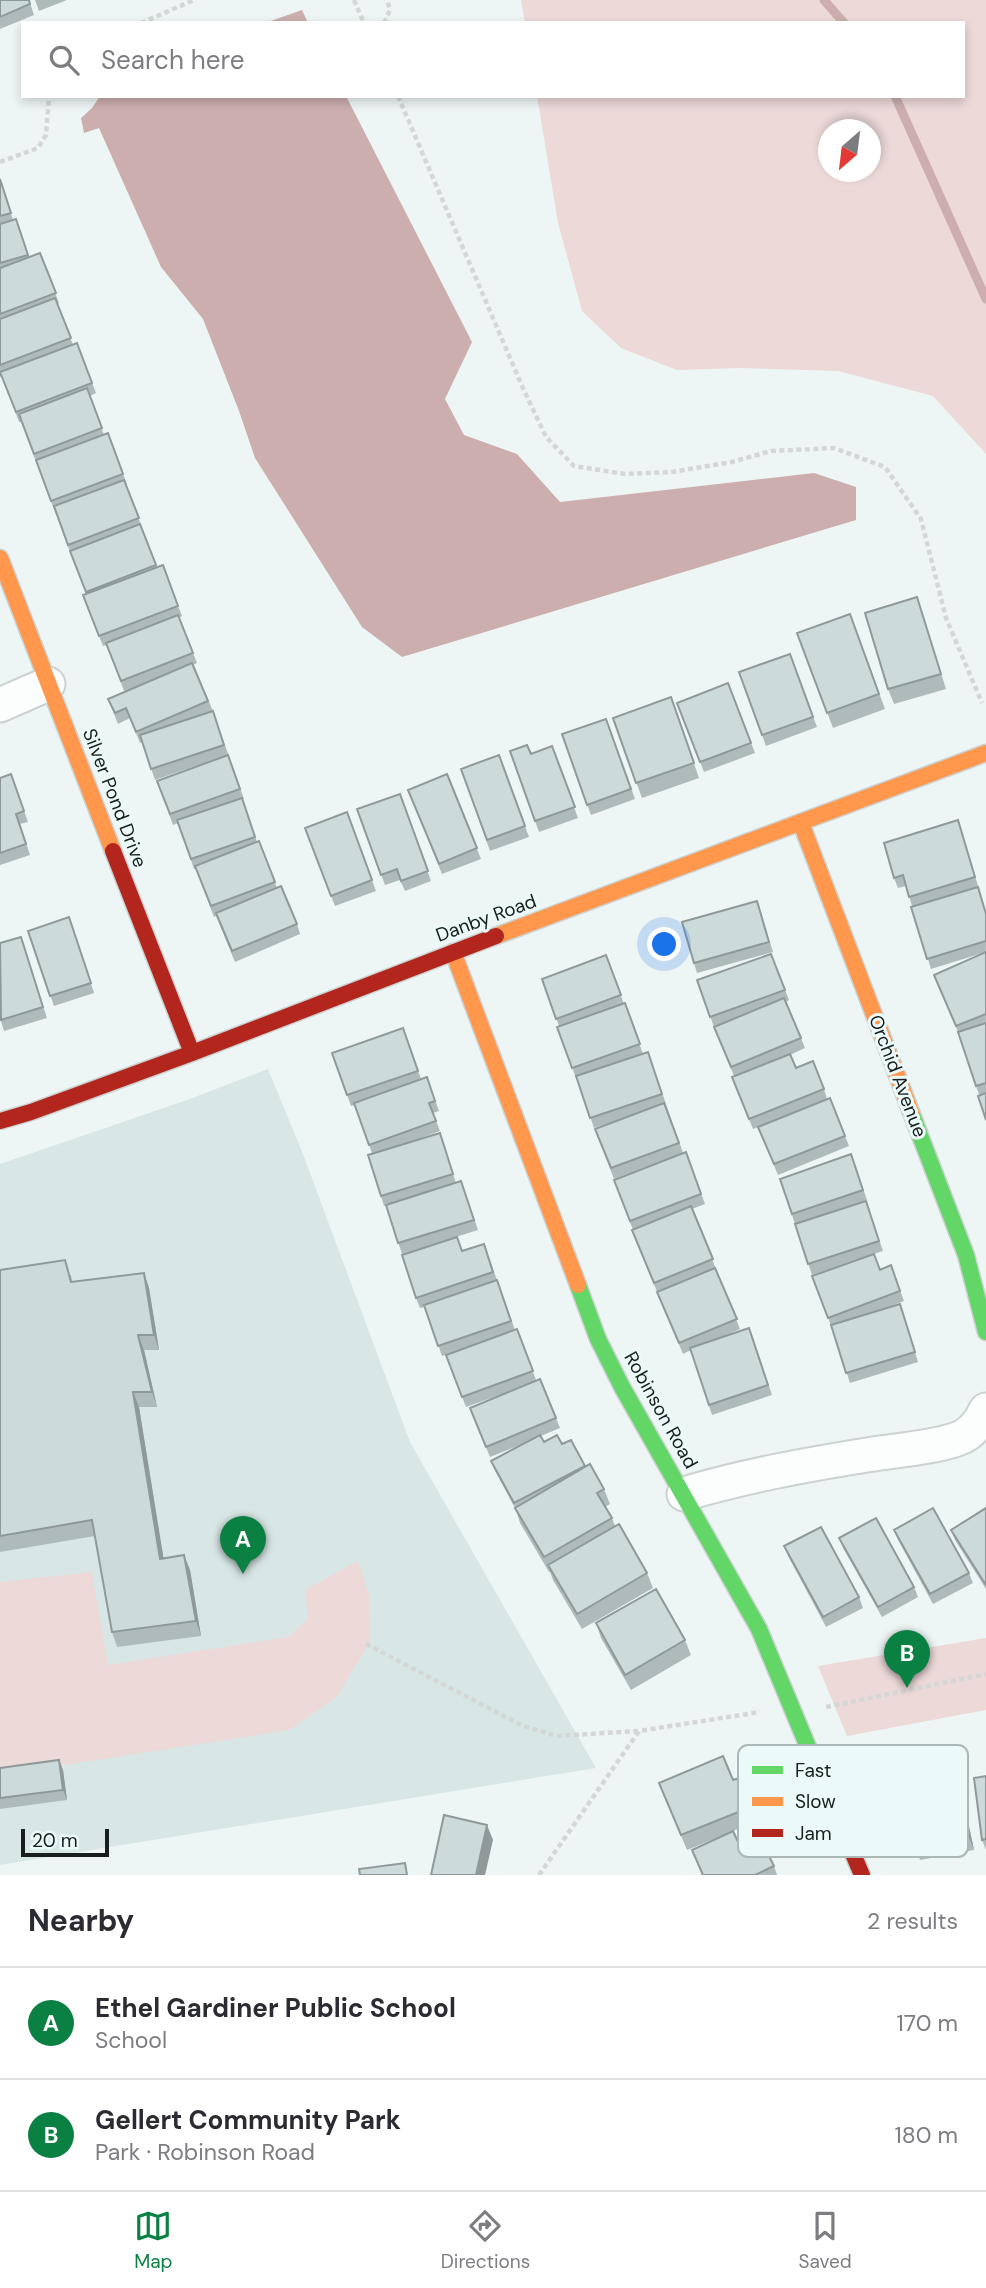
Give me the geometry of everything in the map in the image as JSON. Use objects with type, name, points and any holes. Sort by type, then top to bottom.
[{"type":"street","name":"Silver Pond Drive","points":[[0,558],[192,1053]]},
{"type":"street","points":[[0,705],[48,684]]},
{"type":"street","name":"Danby Road","points":[[0,1121],[32,1112],[192,1053],[453,952],[986,753]]},
{"type":"street","name":"Orchid Avenue","points":[[801,823],[966,1255],[986,1332]]},
{"type":"street","name":"Robinson Road","points":[[453,952],[598,1339],[622,1387],[760,1629],[808,1745]]},
{"type":"street","points":[[684,1494],[727,1481],[788,1468],[936,1444],[962,1437],[980,1422],[986,1410]]},
{"type":"street","name":"Robinson Road","points":[[855,1857],[862,1875]]},
{"type":"path","points":[[146,21],[194,0]]},
{"type":"path","points":[[354,0],[363,21]]},
{"type":"path","points":[[385,21],[390,10],[387,0]]},
{"type":"path","points":[[0,162],[38,148],[46,135],[50,98]]},
{"type":"path","points":[[399,98],[546,437],[574,466],[625,474],[672,472],[732,462],[771,451],[834,448],[886,467],[921,519],[946,618],[982,703]]},
{"type":"path","points":[[366,1644],[521,1725],[556,1737],[639,1731],[767,1711]]},
{"type":"path","points":[[818,1708],[986,1674]]},
{"type":"path","points":[[539,1875],[639,1731]]},
{"type":"shaded area","points":[[521,0],[986,0],[986,454],[933,396],[838,371],[742,368],[677,370],[621,348],[582,311],[558,223],[537,98],[965,98],[965,21],[525,21]]},
{"type":"shaded area","points":[[302,10],[307,21],[271,21]]},
{"type":"shaded area","points":[[99,98],[347,98],[472,342],[445,399],[464,435],[517,454],[560,502],[814,473],[856,487],[856,520],[402,657],[362,627],[255,458],[203,319],[161,267],[99,128],[84,133],[81,118]]},
{"type":"shaded area","points":[[268,1069],[303,1154],[410,1442],[596,1768],[0,1865],[0,1164],[187,1100]]},
{"type":"shaded area","points":[[358,1561],[369,1594],[370,1642],[336,1698],[289,1730],[0,1775],[0,1582],[92,1572],[108,1665],[288,1637],[308,1619],[305,1590]]},
{"type":"shaded area","points":[[986,1638],[986,1710],[847,1736],[818,1666]]},
{"type":"building","points":[[0,0],[29,0],[30,4],[0,17]]},
{"type":"building","points":[[0,179],[11,213],[0,216]]},
{"type":"building","points":[[16,219],[28,255],[0,263],[0,224]]},
{"type":"building","points":[[40,253],[56,293],[0,314],[0,268]]},
{"type":"building","points":[[55,298],[71,338],[0,365],[0,319]]},
{"type":"building","points":[[77,343],[92,383],[16,412],[0,372]]},
{"type":"building","points":[[87,388],[102,428],[34,454],[19,414]]},
{"type":"building","points":[[108,433],[123,474],[51,501],[36,460]]},
{"type":"building","points":[[124,480],[139,518],[68,545],[54,506]]},
{"type":"building","points":[[140,524],[156,565],[86,592],[70,551]]},
{"type":"building","points":[[163,565],[178,606],[99,636],[83,595]]},
{"type":"building","points":[[917,597],[941,674],[888,689],[865,613]]},
{"type":"building","points":[[850,614],[879,694],[827,713],[797,633]]},
{"type":"building","points":[[178,615],[193,653],[121,681],[106,643]]},
{"type":"building","points":[[790,654],[813,717],[762,735],[739,672]]},
{"type":"building","points":[[192,663],[208,701],[136,732],[126,708],[115,713],[108,699]]},
{"type":"building","points":[[728,683],[751,743],[700,762],[677,703]]},
{"type":"building","points":[[671,697],[694,763],[636,783],[613,718]]},
{"type":"building","points":[[213,711],[224,745],[151,769],[140,735]]},
{"type":"building","points":[[606,719],[631,789],[587,805],[562,734]]},
{"type":"building","points":[[527,745],[531,754],[552,746],[575,807],[535,821],[510,751]]},
{"type":"building","points":[[228,755],[240,789],[170,814],[157,781]]},
{"type":"building","points":[[499,755],[525,826],[487,840],[461,769]]},
{"type":"building","points":[[11,774],[24,811],[16,814],[26,844],[0,853],[0,778]]},
{"type":"building","points":[[447,774],[477,848],[439,864],[408,790]]},
{"type":"building","points":[[400,794],[428,871],[401,881],[397,869],[381,875],[357,809]]},
{"type":"building","points":[[242,798],[255,837],[191,859],[177,820]]},
{"type":"building","points":[[347,812],[372,880],[331,896],[305,828]]},
{"type":"building","points":[[958,820],[975,877],[909,897],[903,875],[894,878],[884,843]]},
{"type":"building","points":[[259,841],[275,882],[211,906],[195,866]]},
{"type":"building","points":[[281,886],[297,924],[232,951],[216,913]]},
{"type":"building","points":[[978,887],[986,914],[986,941],[927,959],[911,907]]},
{"type":"building","points":[[757,901],[769,942],[694,963],[682,922]]},
{"type":"building","points":[[69,917],[91,983],[50,996],[28,931]]},
{"type":"building","points":[[21,937],[43,1007],[1,1020],[0,943]]},
{"type":"building","points":[[986,952],[986,1014],[956,1026],[934,975]]},
{"type":"building","points":[[771,954],[785,990],[710,1017],[697,980]]},
{"type":"building","points":[[606,955],[621,995],[556,1019],[542,979]]},
{"type":"building","points":[[784,998],[801,1038],[731,1067],[714,1027]]},
{"type":"building","points":[[625,1003],[640,1044],[572,1068],[557,1027]]},
{"type":"building","points":[[986,1023],[986,1083],[976,1086],[958,1032]]},
{"type":"building","points":[[403,1028],[418,1071],[347,1095],[332,1053]]},
{"type":"building","points":[[648,1052],[662,1094],[590,1118],[576,1076]]},
{"type":"building","points":[[790,1054],[796,1068],[813,1061],[824,1089],[749,1119],[732,1077]]},
{"type":"building","points":[[427,1077],[435,1101],[429,1103],[436,1121],[369,1145],[354,1103]]},
{"type":"building","points":[[986,1093],[986,1120],[978,1096]]},
{"type":"building","points":[[830,1098],[845,1136],[774,1164],[758,1127]]},
{"type":"building","points":[[664,1103],[679,1143],[611,1168],[595,1129]]},
{"type":"building","points":[[440,1133],[453,1174],[381,1196],[368,1155]]},
{"type":"building","points":[[686,1152],[701,1194],[630,1221],[614,1180]]},
{"type":"building","points":[[851,1154],[863,1190],[792,1214],[780,1179]]},
{"type":"building","points":[[461,1181],[474,1220],[398,1243],[386,1205]]},
{"type":"building","points":[[866,1201],[879,1241],[808,1264],[795,1224]]},
{"type":"building","points":[[691,1206],[713,1259],[654,1283],[632,1230]]},
{"type":"building","points":[[457,1237],[462,1251],[484,1244],[493,1272],[416,1298],[402,1255]]},
{"type":"building","points":[[874,1254],[880,1270],[891,1265],[900,1291],[828,1318],[812,1276]]},
{"type":"building","points":[[65,1260],[71,1282],[144,1273],[154,1335],[138,1335],[152,1392],[133,1392],[160,1559],[184,1555],[196,1621],[112,1632],[92,1520],[0,1536],[0,1270]]},
{"type":"building","points":[[715,1268],[737,1319],[679,1343],[657,1292]]},
{"type":"building","points":[[497,1280],[511,1321],[438,1346],[424,1305]]},
{"type":"building","points":[[900,1304],[915,1352],[846,1373],[831,1325]]},
{"type":"building","points":[[749,1328],[768,1385],[709,1405],[690,1348]]},
{"type":"building","points":[[517,1329],[533,1371],[462,1397],[446,1355]]},
{"type":"building","points":[[540,1379],[556,1418],[486,1447],[470,1408]]},
{"type":"building","points":[[540,1435],[544,1442],[557,1435],[562,1444],[571,1440],[585,1466],[514,1503],[491,1461]]},
{"type":"building","points":[[590,1464],[604,1489],[597,1493],[612,1518],[544,1557],[515,1508]]},
{"type":"building","points":[[933,1508],[969,1573],[930,1594],[894,1530]]},
{"type":"building","points":[[986,1508],[986,1585],[951,1530]]},
{"type":"building","points":[[876,1518],[914,1587],[878,1607],[839,1538]]},
{"type":"building","points":[[619,1524],[647,1573],[577,1614],[548,1565]]},
{"type":"building","points":[[821,1527],[859,1597],[823,1617],[784,1546]]},
{"type":"building","points":[[656,1589],[685,1640],[625,1675],[596,1623]]},
{"type":"building","points":[[723,1756],[733,1780],[738,1778],[738,1812],[681,1835],[659,1783]]},
{"type":"building","points":[[59,1760],[63,1790],[0,1798],[0,1768]]},
{"type":"building","points":[[986,1776],[986,1839],[982,1840],[974,1778]]},
{"type":"building","points":[[444,1815],[487,1825],[476,1875],[431,1875]]},
{"type":"building","points":[[733,1831],[738,1842],[738,1857],[770,1857],[774,1866],[755,1875],[703,1875],[692,1850]]},
{"type":"building","points":[[405,1863],[407,1875],[360,1875],[359,1869]]},
{"type":"waterway","points":[[824,0],[842,21]]},
{"type":"waterway","points":[[896,98],[986,299]]},
{"type":"traffic: fast","points":[[911,1112],[966,1255],[986,1332]]},
{"type":"traffic: fast","points":[[578,1285],[598,1339],[622,1387],[759,1629],[807,1745]]},
{"type":"traffic: slow","points":[[0,558],[113,851]]},
{"type":"traffic: slow","points":[[496,936],[986,753]]},
{"type":"traffic: slow","points":[[801,823],[911,1112]]},
{"type":"traffic: slow","points":[[453,952],[578,1285]]},
{"type":"traffic: jam","points":[[113,851],[192,1053]]},
{"type":"traffic: jam","points":[[0,1121],[192,1053],[496,936]]},
{"type":"traffic: jam","points":[[854,1857],[862,1875]]},
{"type":"place","name":"Ethel Gardiner Public School","points":[[243,1574]]},
{"type":"place","name":"Gellert Community Park","points":[[907,1688]]}]
